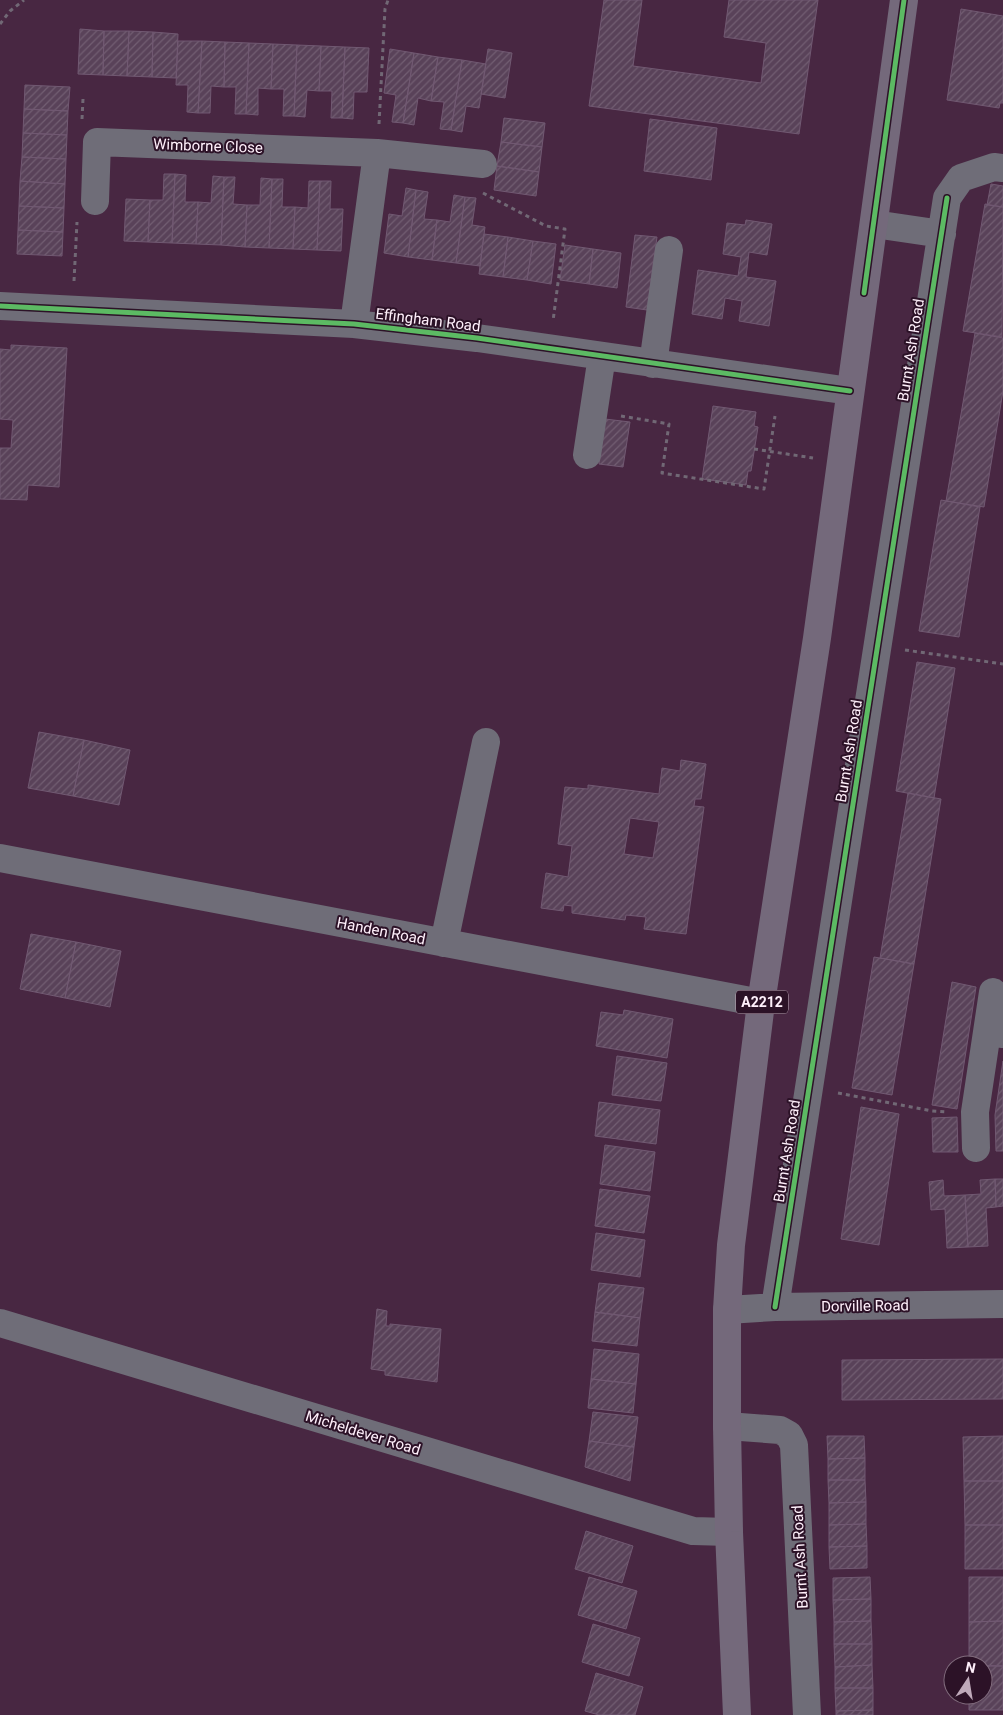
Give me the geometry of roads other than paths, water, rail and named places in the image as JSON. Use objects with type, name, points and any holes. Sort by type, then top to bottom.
[{"type":"main road","name":"A2212","points":[[737,1715],[728,1532],[727,1310],[731,1245],[761,1004],[817,638],[904,0]]},
{"type":"street","name":"Wimborne Close","points":[[94,201],[97,142],[378,153],[482,164]]},
{"type":"street","points":[[354,324],[378,153]]},
{"type":"street","name":"Burnt Ash Road","points":[[775,1307],[947,198],[961,178],[994,167],[1003,168]]},
{"type":"street","points":[[874,224],[942,234]]},
{"type":"street","points":[[653,364],[669,250]]},
{"type":"street","name":"Effingham Road","points":[[0,306],[354,324],[850,391]]},
{"type":"street","points":[[587,455],[602,356]]},
{"type":"street","points":[[444,944],[486,742]]},
{"type":"street","name":"Handen Road","points":[[0,858],[761,1004]]},
{"type":"street","points":[[976,1148],[975,1112],[995,1033],[993,992]]},
{"type":"street","name":"Dorville Road","points":[[727,1310],[775,1307],[1003,1304]]},
{"type":"street","name":"Micheldever Road","points":[[0,1323],[693,1531],[728,1532]]},
{"type":"street","name":"Burnt Ash Road","points":[[727,1426],[780,1430],[789,1435],[794,1444],[807,1715]]}]
